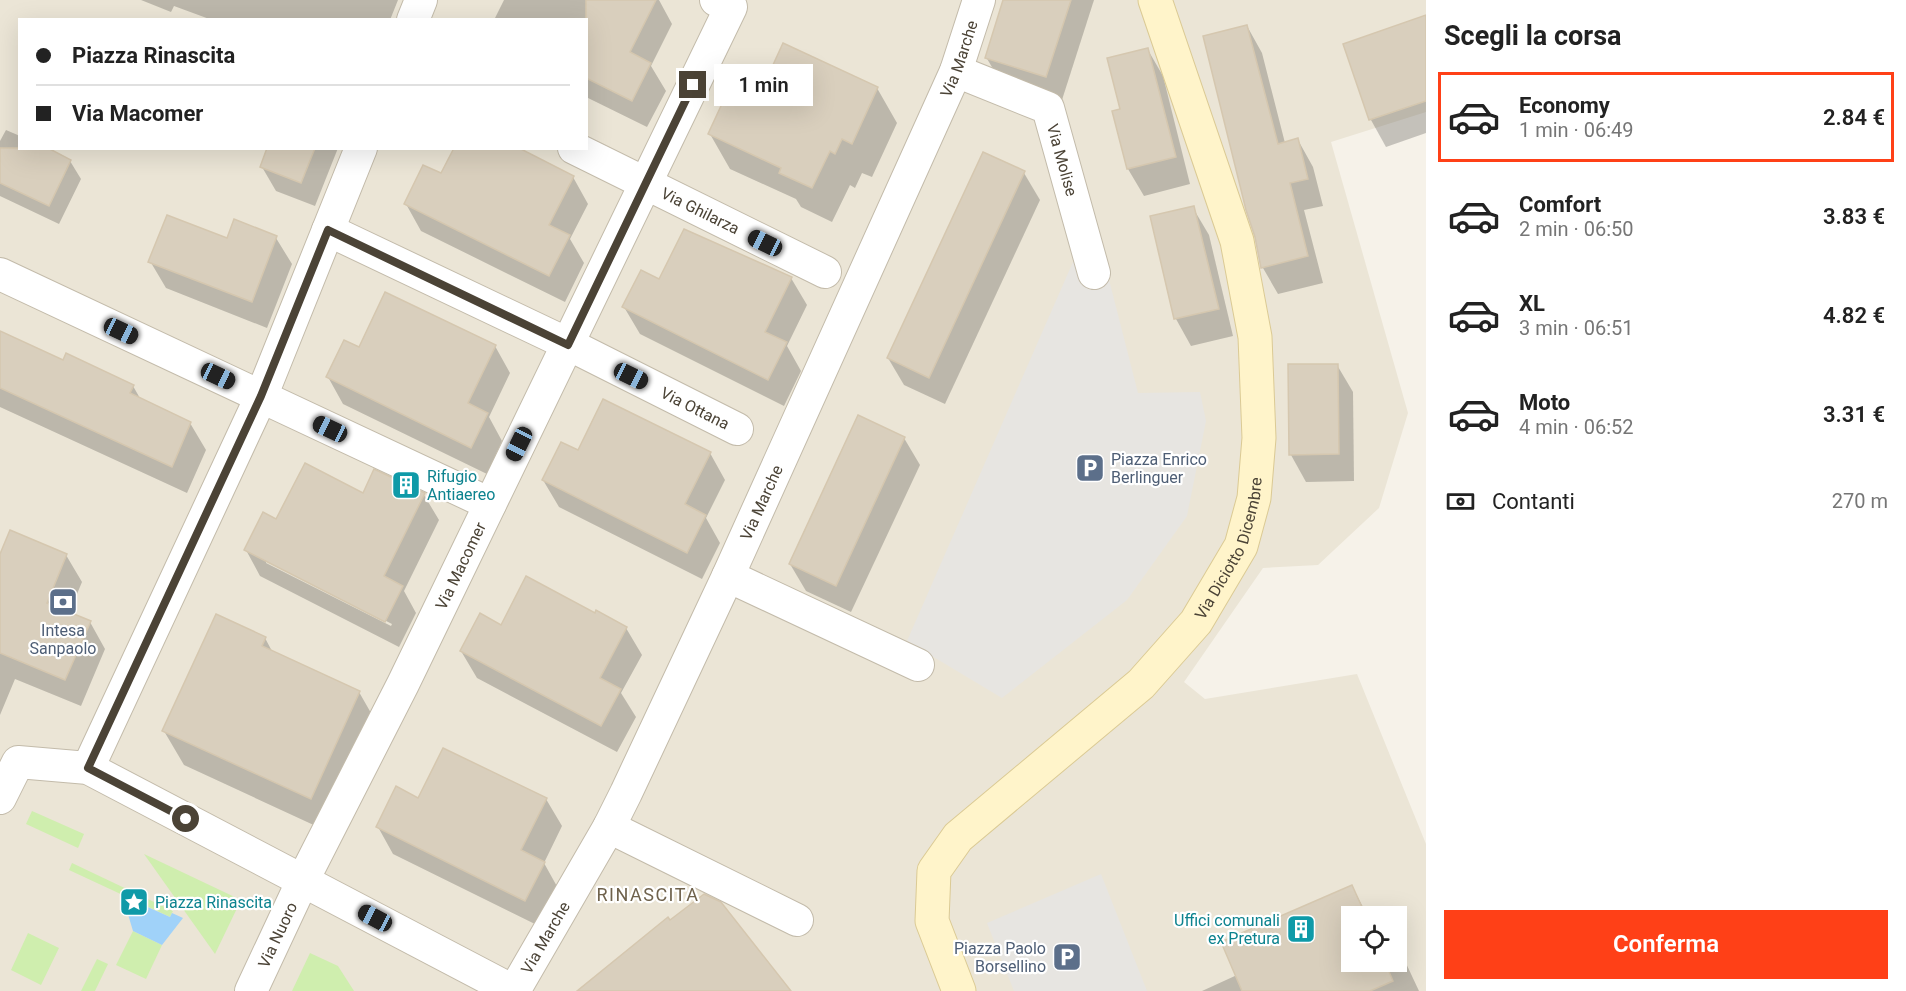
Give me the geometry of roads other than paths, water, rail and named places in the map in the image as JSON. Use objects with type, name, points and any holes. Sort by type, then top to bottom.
[{"type":"street","points":[[414,18],[421,0]]},
{"type":"street","name":"Via Macomer","points":[[303,880],[403,684],[731,7],[716,0]]},
{"type":"street","name":"Via Marche","points":[[513,991],[609,827],[728,576],[956,71],[979,0]]},
{"type":"street","name":"Via Diciotto Dicembre","points":[[959,991],[932,921],[934,871],[958,837],[1141,684],[1196,622],[1241,546],[1254,498],[1259,438],[1255,337],[1239,252],[1155,0]]},
{"type":"street","name":"Via Molise","points":[[956,71],[1048,108],[1094,273]]},
{"type":"street","points":[[88,768],[261,396],[360,150]]},
{"type":"street","name":"Via Ghilarza","points":[[578,150],[825,272]]},
{"type":"street","name":"Via Ottana","points":[[328,230],[737,429]]},
{"type":"street","points":[[0,274],[490,504]]},
{"type":"street","points":[[728,576],[918,665]]},
{"type":"street","points":[[0,798],[18,762],[88,768],[513,991]]},
{"type":"street","points":[[609,827],[797,920]]},
{"type":"street","name":"Via Nuoro","points":[[251,991],[303,880]]},
{"type":"water","points":[[132,900],[170,917],[172,913],[183,918],[162,945],[133,931],[127,911]]},
{"type":"place","name":"Piazza Enrico Berlinguer","points":[[1090,468]]},
{"type":"place","name":"Rifugio Antiaereo","points":[[406,485]]},
{"type":"place","name":"Intesa Sanpaolo","points":[[63,602]]},
{"type":"place","name":"Piazza Rinascita","points":[[134,902]]},
{"type":"place","name":"Uffici comunali ex Pretura","points":[[1301,929]]},
{"type":"place","name":"Piazza Paolo Borsellino","points":[[1067,957]]},
{"type":"district","name":"RINASCITA","points":[[648,894]]}]
